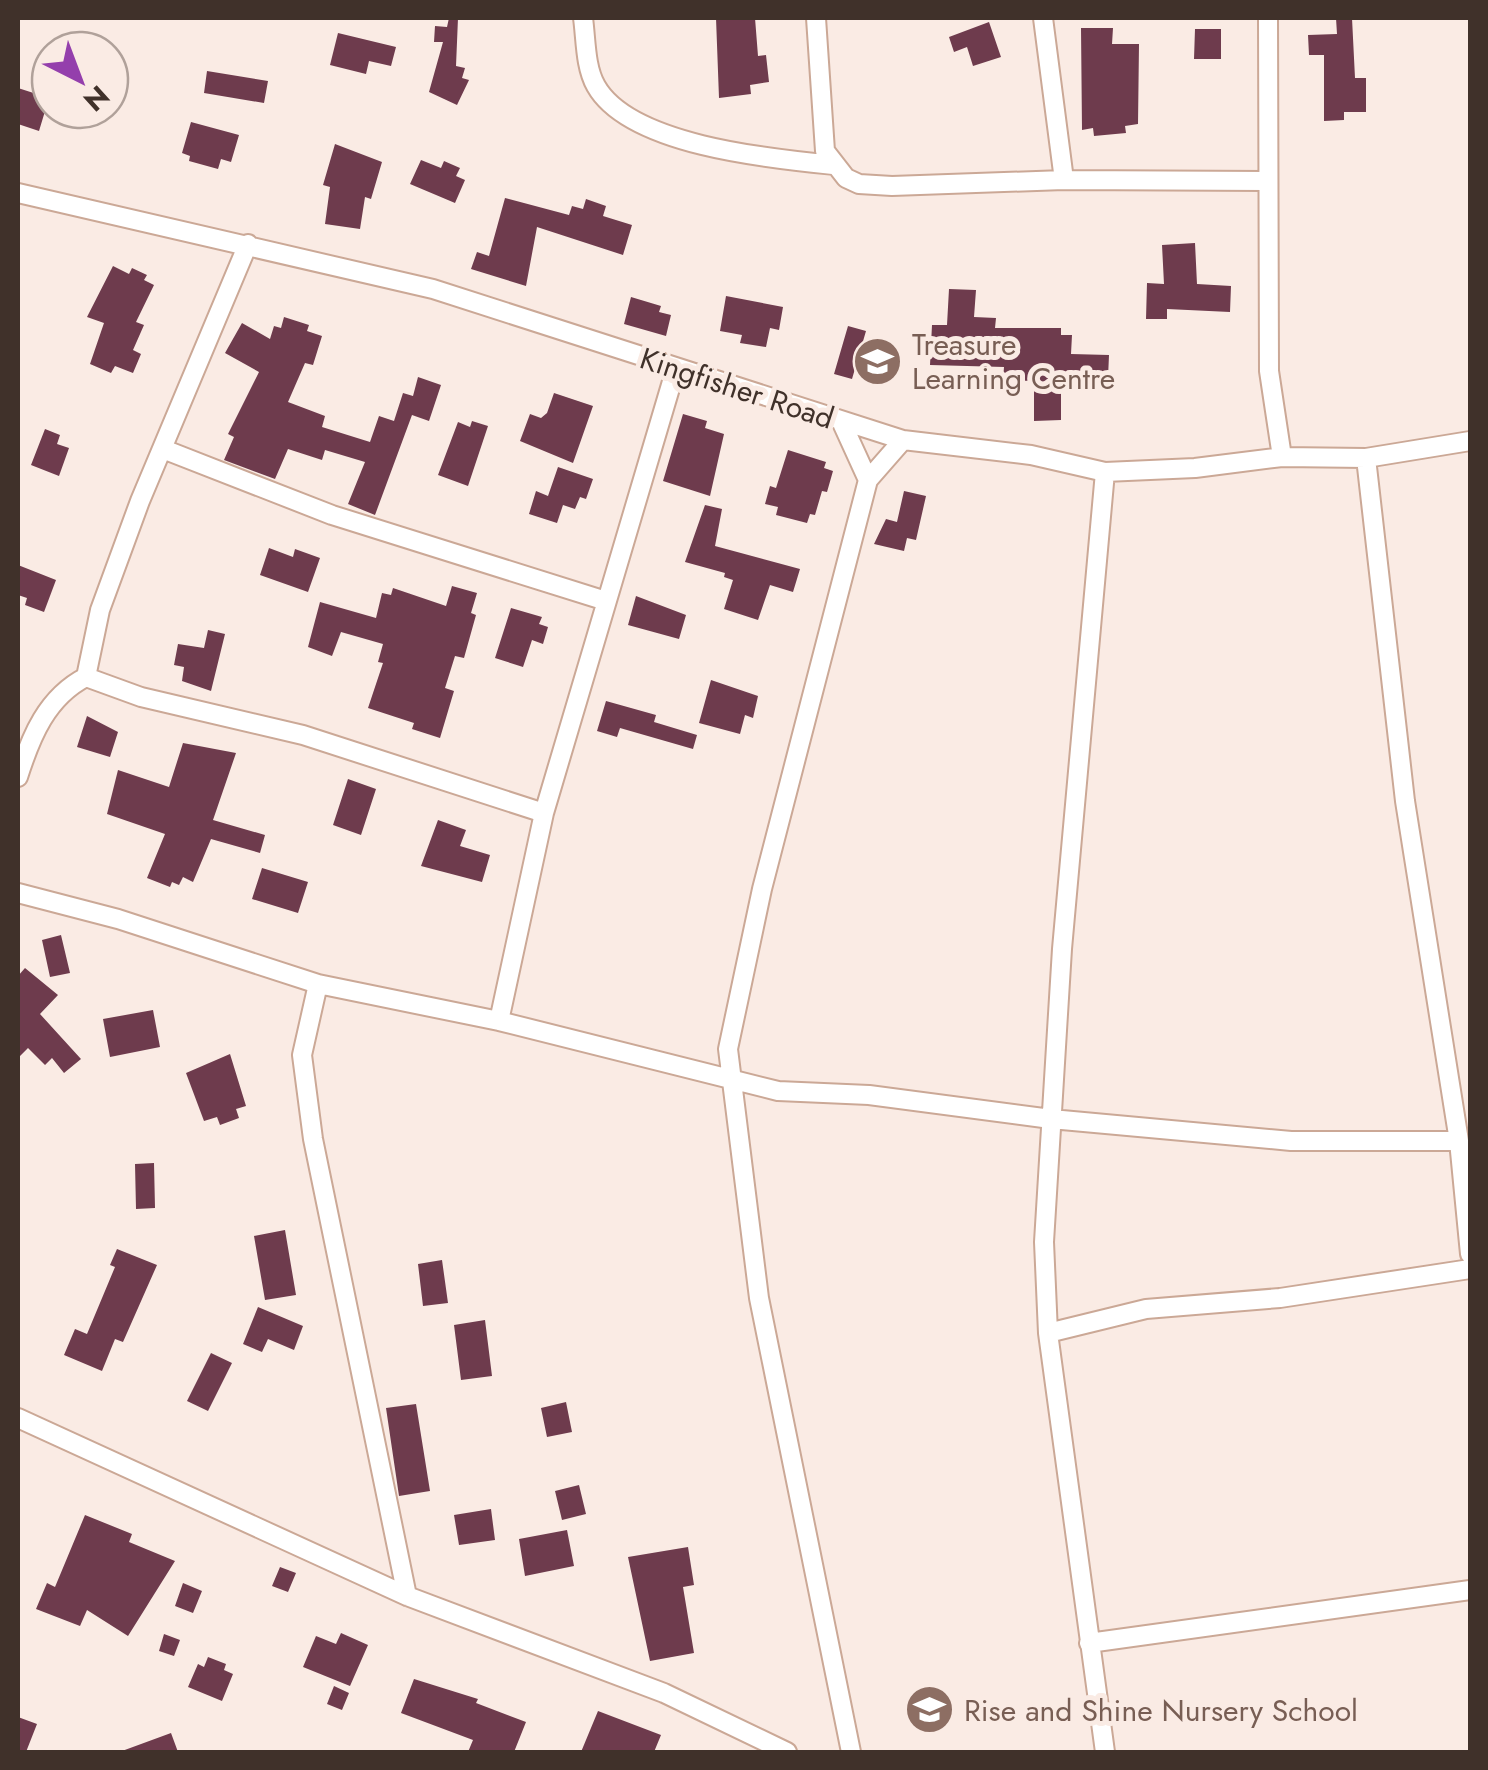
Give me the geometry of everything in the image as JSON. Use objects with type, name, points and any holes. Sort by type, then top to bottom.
[{"type":"street","points":[[584,18],[597,88],[621,110],[692,146],[834,166]]},
{"type":"street","points":[[816,18],[821,125],[826,150],[834,166],[859,184],[1266,181]]},
{"type":"street","points":[[1042,18],[1064,180]]},
{"type":"street","points":[[1268,18],[1269,371],[1282,457]]},
{"type":"street","name":"Kingfisher Road","points":[[18,193],[433,289],[903,440],[1030,455],[1105,472],[1195,468],[1282,457],[1366,458],[1470,440]]},
{"type":"street","points":[[18,777],[27,749],[54,699],[86,676],[100,610],[248,244]]},
{"type":"street","points":[[499,1020],[544,814],[676,368]]},
{"type":"street","points":[[842,423],[868,480]]},
{"type":"street","points":[[852,1752],[836,1658],[772,1370],[728,1049],[868,480],[903,440]]},
{"type":"street","points":[[162,449],[368,528],[606,601]]},
{"type":"street","points":[[1366,458],[1405,801],[1459,1140],[1470,1254]]},
{"type":"street","points":[[1105,472],[1044,1242],[1048,1333],[1105,1752]]},
{"type":"street","points":[[86,676],[141,697],[303,734],[544,814]]},
{"type":"street","points":[[18,893],[118,919],[318,984],[499,1020],[778,1091],[869,1096],[1051,1120],[1291,1140],[1459,1140]]},
{"type":"street","points":[[318,984],[302,1055],[313,1139],[407,1596]]},
{"type":"street","points":[[1048,1333],[1146,1310],[1280,1298],[1470,1269]]},
{"type":"street","points":[[18,1418],[407,1596],[664,1693],[787,1752]]},
{"type":"street","points":[[1089,1643],[1470,1590]]},
{"type":"building","points":[[449,18],[458,18],[456,66],[465,68],[462,78],[469,80],[457,105],[429,92],[443,42],[434,42],[435,26],[447,27]]},
{"type":"building","points":[[716,18],[755,18],[758,56],[766,55],[769,82],[750,85],[751,94],[719,98]]},
{"type":"building","points":[[1336,18],[1352,18],[1355,78],[1366,78],[1366,112],[1344,112],[1344,120],[1324,121],[1324,55],[1309,55],[1308,35],[1337,34]]},
{"type":"building","points":[[989,22],[1001,57],[973,66],[967,47],[954,52],[949,37]]},
{"type":"building","points":[[1081,28],[1113,28],[1112,44],[1139,44],[1138,124],[1125,126],[1126,133],[1094,136],[1093,128],[1082,130]]},
{"type":"building","points":[[1195,29],[1221,29],[1221,59],[1194,59]]},
{"type":"building","points":[[338,33],[396,47],[391,66],[369,61],[366,74],[330,65]]},
{"type":"building","points":[[207,71],[268,81],[264,103],[204,93]]},
{"type":"building","points":[[18,88],[30,92],[30,128],[18,124]]},
{"type":"building","points":[[191,122],[239,135],[231,162],[221,159],[218,169],[189,161],[190,156],[182,153]]},
{"type":"building","points":[[335,144],[382,162],[371,199],[365,197],[360,229],[325,224],[330,187],[323,185]]},
{"type":"building","points":[[421,160],[441,168],[444,161],[460,168],[456,176],[465,180],[455,203],[410,184]]},
{"type":"building","points":[[505,198],[569,215],[572,206],[583,209],[586,199],[606,206],[603,216],[632,225],[623,255],[537,227],[526,286],[471,269],[477,252],[489,256]]},
{"type":"building","points":[[1195,243],[1197,284],[1231,286],[1230,312],[1167,309],[1167,319],[1146,319],[1147,283],[1164,284],[1162,245]]},
{"type":"building","points":[[113,266],[129,274],[132,268],[147,275],[144,280],[154,285],[136,322],[144,325],[133,350],[141,354],[133,373],[115,366],[111,373],[90,364],[104,323],[87,317]]},
{"type":"building","points":[[949,289],[976,290],[974,317],[996,318],[995,328],[1061,328],[1061,335],[1072,335],[1071,354],[1109,355],[1108,378],[1061,377],[1061,420],[1034,421],[1034,381],[1003,380],[1004,367],[930,365],[932,325],[947,325]]},
{"type":"building","points":[[726,296],[783,307],[779,330],[770,328],[766,347],[740,343],[742,335],[720,331]]},
{"type":"building","points":[[631,297],[661,306],[659,312],[671,315],[666,336],[624,324]]},
{"type":"building","points":[[284,317],[309,325],[307,331],[322,336],[313,365],[305,363],[288,402],[325,416],[322,427],[370,442],[379,416],[394,421],[403,393],[413,396],[418,377],[441,385],[429,421],[412,415],[375,515],[348,504],[365,462],[325,450],[322,460],[288,449],[275,479],[224,460],[234,437],[228,434],[259,372],[225,353],[242,323],[270,339],[274,326],[281,328]]},
{"type":"building","points":[[848,326],[866,331],[852,379],[834,374]]},
{"type":"building","points":[[554,393],[593,406],[573,463],[520,441],[530,414],[541,418],[547,413]]},
{"type":"building","points":[[683,414],[707,421],[705,428],[724,434],[710,496],[663,481]]},
{"type":"building","points":[[472,421],[488,426],[468,486],[438,475],[458,422],[470,427]]},
{"type":"building","points":[[45,429],[60,435],[57,444],[69,448],[59,476],[31,465]]},
{"type":"building","points":[[788,450],[826,462],[824,468],[833,471],[827,492],[822,491],[815,515],[810,514],[807,523],[776,515],[778,507],[765,504],[770,486],[776,488]]},
{"type":"building","points":[[558,467],[593,479],[586,499],[580,497],[575,509],[563,505],[557,523],[529,514],[536,491],[548,496]]},
{"type":"building","points":[[904,491],[926,496],[916,540],[907,538],[904,551],[874,544],[886,519],[897,522]]},
{"type":"building","points":[[705,505],[722,509],[715,546],[800,569],[793,592],[770,585],[758,620],[724,609],[733,580],[724,577],[725,573],[685,562]]},
{"type":"building","points":[[269,548],[293,557],[295,549],[320,558],[308,592],[260,575]]},
{"type":"building","points":[[18,565],[56,580],[44,612],[25,605],[27,598],[18,595]]},
{"type":"building","points":[[452,586],[477,593],[471,613],[476,615],[464,658],[455,656],[445,688],[454,691],[440,738],[412,729],[414,723],[368,708],[383,663],[378,662],[383,644],[341,632],[332,656],[308,647],[320,602],[376,618],[382,593],[391,595],[393,588],[446,606]]},
{"type":"building","points":[[636,596],[686,615],[679,639],[628,625]]},
{"type":"building","points":[[511,608],[542,617],[539,624],[548,627],[543,644],[532,640],[523,667],[495,658]]},
{"type":"building","points":[[208,630],[225,634],[211,691],[182,681],[184,667],[174,665],[178,644],[204,648]]},
{"type":"building","points":[[711,680],[758,696],[753,718],[745,715],[740,734],[699,723]]},
{"type":"building","points":[[606,701],[656,715],[654,722],[697,735],[693,749],[620,728],[617,737],[597,731]]},
{"type":"building","points":[[87,716],[118,732],[110,757],[77,747]]},
{"type":"building","points":[[183,743],[236,753],[213,820],[265,835],[260,853],[211,839],[193,882],[183,877],[179,885],[172,882],[170,887],[147,878],[165,834],[107,814],[118,770],[169,787]]},
{"type":"building","points":[[348,779],[376,789],[361,835],[333,825]]},
{"type":"building","points":[[438,820],[466,830],[460,846],[490,855],[482,882],[421,866]]},
{"type":"building","points":[[262,868],[308,882],[298,913],[252,899]]},
{"type":"building","points":[[61,935],[70,973],[50,977],[42,940]]},
{"type":"building","points":[[25,968],[58,995],[40,1014],[81,1059],[64,1073],[52,1058],[45,1065],[28,1048],[18,1058],[18,976]]},
{"type":"building","points":[[153,1010],[160,1047],[110,1057],[103,1019]]},
{"type":"building","points":[[230,1054],[246,1106],[236,1109],[239,1118],[220,1125],[217,1117],[204,1121],[186,1073]]},
{"type":"building","points":[[154,1163],[155,1208],[136,1209],[135,1164]]},
{"type":"building","points":[[285,1230],[296,1295],[265,1300],[254,1236]]},
{"type":"building","points":[[117,1249],[157,1265],[123,1342],[115,1339],[102,1371],[64,1355],[75,1329],[87,1334],[115,1267],[110,1265]]},
{"type":"building","points":[[442,1260],[448,1303],[423,1306],[418,1264]]},
{"type":"building","points":[[258,1307],[303,1326],[294,1350],[268,1339],[262,1352],[243,1344]]},
{"type":"building","points":[[485,1320],[492,1376],[461,1380],[454,1325]]},
{"type":"building","points":[[211,1353],[232,1363],[208,1411],[187,1401]]},
{"type":"building","points":[[566,1402],[572,1432],[547,1437],[541,1408]]},
{"type":"building","points":[[416,1404],[430,1491],[399,1496],[386,1408]]},
{"type":"building","points":[[579,1485],[586,1514],[562,1520],[555,1491]]},
{"type":"building","points":[[491,1509],[495,1540],[459,1545],[454,1515]]},
{"type":"building","points":[[85,1515],[132,1534],[129,1542],[175,1561],[128,1636],[87,1610],[80,1626],[36,1609],[47,1583],[55,1587]]},
{"type":"building","points":[[567,1530],[574,1566],[525,1576],[519,1539]]},
{"type":"building","points":[[688,1547],[694,1585],[683,1587],[694,1653],[650,1661],[628,1557]]},
{"type":"building","points":[[280,1567],[296,1573],[288,1592],[272,1586]]},
{"type":"building","points":[[183,1583],[202,1591],[193,1613],[175,1606]]},
{"type":"building","points":[[341,1633],[368,1645],[350,1686],[303,1667],[316,1636],[336,1644]]},
{"type":"building","points":[[164,1634],[180,1640],[174,1656],[159,1651]]},
{"type":"building","points":[[208,1657],[226,1664],[224,1670],[233,1674],[222,1701],[188,1687],[198,1664],[204,1667]]},
{"type":"building","points":[[414,1679],[478,1699],[476,1703],[526,1722],[514,1752],[468,1752],[473,1740],[401,1713]]},
{"type":"building","points":[[334,1686],[349,1693],[342,1710],[327,1704]]},
{"type":"building","points":[[598,1711],[661,1735],[654,1752],[581,1752]]},
{"type":"building","points":[[18,1717],[37,1724],[26,1752],[18,1752]]},
{"type":"building","points":[[171,1733],[178,1752],[122,1752],[122,1751]]},
{"type":"place","name":"Treasure Learning Centre","points":[[877,361]]},
{"type":"place","name":"Rise and Shine Nursery School","points":[[929,1710]]}]
